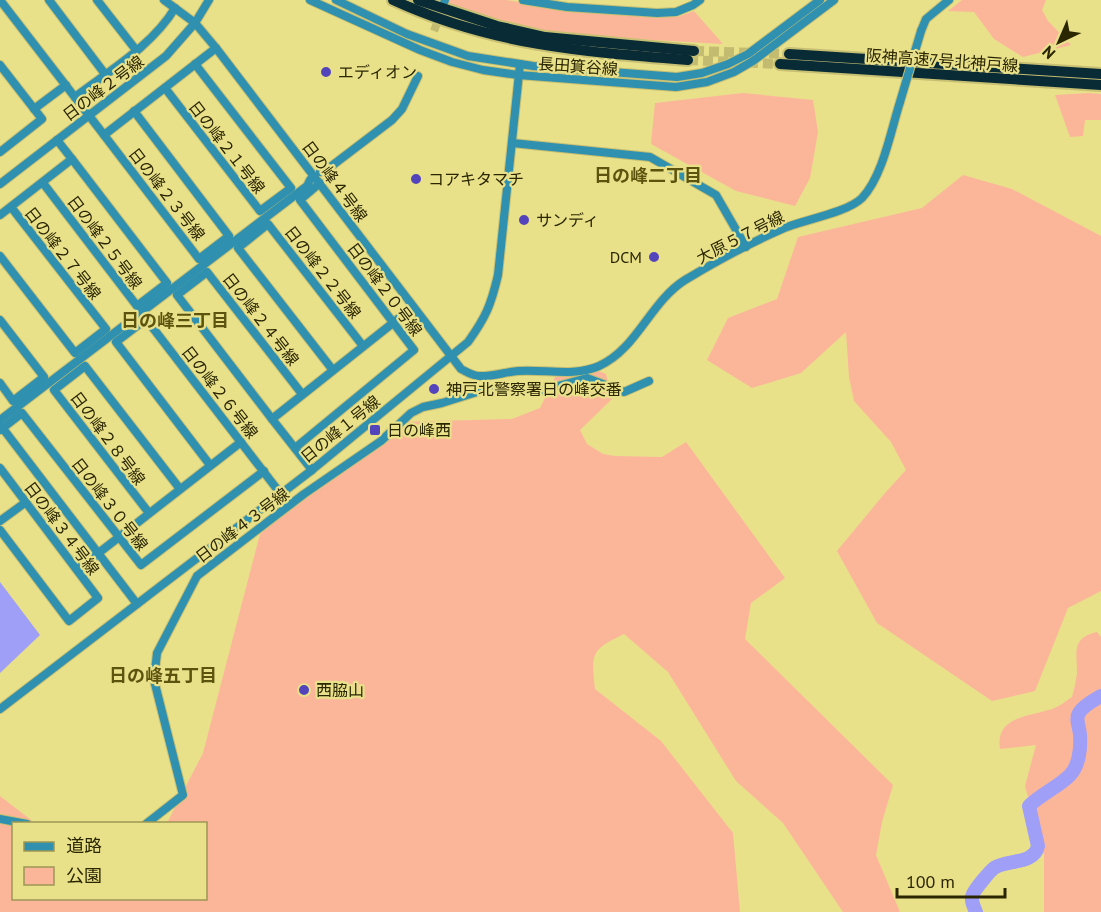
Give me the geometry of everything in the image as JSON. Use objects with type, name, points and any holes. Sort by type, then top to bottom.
[{"type":"highway","points":[[393,0],[457,26],[545,46],[691,55],[545,36],[496,26],[418,0]]},
{"type":"highway","name":"阪神高速7号北神戸線","points":[[789,54],[1101,74]]},
{"type":"highway","name":"阪神高速7号北神戸線","points":[[780,64],[1101,85]]},
{"type":"street","points":[[0,0],[104,135],[216,48]]},
{"type":"street","points":[[49,0],[105,74]]},
{"type":"street","points":[[97,0],[136,50]]},
{"type":"street","name":"日の峰４号線","points":[[164,0],[195,23],[216,48],[452,357]]},
{"type":"street","name":"日の峰２号線","points":[[0,184],[166,56],[195,23],[209,0]]},
{"type":"street","name":"長田箕谷線","points":[[310,0],[411,47],[483,70],[518,75],[676,87],[707,82],[734,72],[753,61],[834,0]]},
{"type":"street","name":"長田箕谷線","points":[[336,0],[407,34],[447,50],[490,61],[656,77],[677,77],[702,73],[728,64],[748,54],[820,0]]},
{"type":"street","points":[[523,0],[584,4],[657,13],[676,12],[699,0]]},
{"type":"street","name":"大原５７号線","points":[[452,357],[461,369],[481,376],[519,371],[582,371],[597,367],[611,360],[624,348],[663,297],[684,281],[782,229],[859,201],[873,183],[926,18],[949,0]]},
{"type":"street","points":[[75,97],[136,50],[166,23],[175,8]]},
{"type":"street","points":[[0,64],[42,119],[0,152]]},
{"type":"street","name":"日の峰２１号線","points":[[165,88],[260,211],[291,188],[195,64]]},
{"type":"street","name":"日の峰１号線","points":[[0,709],[312,470],[468,342],[481,324],[491,304],[498,275],[520,64]]},
{"type":"street","points":[[320,172],[325,171],[392,120],[402,109],[418,76]]},
{"type":"street","points":[[34,109],[66,85]]},
{"type":"street","name":"日の峰２３号線","points":[[104,135],[199,259],[229,236],[134,111]]},
{"type":"street","points":[[0,215],[72,159],[57,140]]},
{"type":"street","points":[[512,143],[650,157],[716,195],[746,248]]},
{"type":"street","name":"日の峰２５号線","points":[[43,183],[137,306],[167,283],[72,159]]},
{"type":"street","points":[[137,604],[1,426],[307,186],[310,180]]},
{"type":"street","name":"日の峰２０号線","points":[[295,448],[414,350],[300,200],[320,183]]},
{"type":"street","name":"日の峰２７号線","points":[[0,256],[75,353],[106,329],[11,207]]},
{"type":"street","name":"日の峰２２号線","points":[[332,369],[238,248],[261,230],[268,225],[363,346]]},
{"type":"street","name":"日の峰２４号線","points":[[272,418],[177,295],[207,272],[302,394]]},
{"type":"street","points":[[312,470],[272,418],[413,307]]},
{"type":"street","name":"日の峰２６号線","points":[[210,465],[116,342],[146,319],[280,493]]},
{"type":"street","points":[[0,320],[44,377],[13,401],[0,383]]},
{"type":"street","name":"日の峰２８号線","points":[[149,513],[54,390],[85,366],[180,489]]},
{"type":"street","points":[[563,371],[562,383],[587,378],[624,392],[650,381]]},
{"type":"street","name":"日の峰４３号線","points":[[149,822],[183,795],[154,680],[157,653],[196,576],[304,494],[356,460],[411,413],[423,407],[477,392],[507,387],[539,391],[562,383]]},
{"type":"street","name":"日の峰３０号線","points":[[1,426],[22,413],[141,566],[264,471]]},
{"type":"street","points":[[78,569],[241,442]]},
{"type":"street","name":"日の峰３４号線","points":[[0,468],[98,598],[69,621],[0,530]]},
{"type":"street","points":[[0,521],[26,502]]},
{"type":"street","points":[[0,819],[16,822]]},
{"type":"green space","points":[[449,0],[506,0],[569,10],[653,17],[677,17],[694,11],[723,44],[582,36],[519,26],[447,6]]},
{"type":"green space","points":[[962,0],[1046,0],[1042,10],[1048,21],[1071,45],[1023,57],[994,39],[974,12],[948,11]]},
{"type":"green space","points":[[743,93],[813,100],[818,132],[810,178],[795,206],[736,191],[651,144],[655,103]]},
{"type":"green space","points":[[1101,94],[1101,120],[1085,120],[1083,136],[1070,137],[1055,95]]},
{"type":"green space","points":[[963,175],[1012,189],[1101,236],[1101,591],[1068,608],[1035,691],[992,701],[877,623],[837,551],[906,470],[891,442],[854,401],[849,377],[846,332],[801,373],[752,388],[707,360],[728,318],[777,299],[798,237],[922,208]]},
{"type":"green space","points":[[589,367],[606,374],[612,399],[580,430],[587,444],[603,454],[662,457],[686,442],[785,578],[751,603],[745,639],[893,785],[882,822],[876,855],[900,912],[843,912],[783,823],[736,781],[668,672],[624,634],[605,644],[596,654],[593,667],[595,689],[661,741],[733,833],[740,912],[0,912],[0,796],[34,822],[12,822],[12,900],[207,900],[207,822],[166,822],[203,753],[260,534],[398,422],[512,419],[540,408],[555,377]]},
{"type":"green space","points":[[1097,632],[1101,637],[1101,912],[1044,912],[1044,854],[1025,786],[1036,745],[1000,749],[1000,738],[1008,724],[1015,720],[1055,708],[1072,697],[1077,673],[1077,647],[1083,638]]},
{"type":"water","points":[[0,582],[40,635],[0,673]]},
{"type":"waterway","points":[[976,912],[972,896],[992,870],[999,865],[1026,859],[1035,852],[1038,846],[1029,806],[1061,783],[1073,771],[1080,751],[1078,715],[1081,710],[1101,696]]},
{"type":"tunnel","points":[[434,31],[440,15]]},
{"type":"tunnel","points":[[694,51],[789,54]]},
{"type":"tunnel","points":[[688,60],[780,64]]},
{"type":"place","name":"エディオン","points":[[326,72]]},
{"type":"place","name":"コアキタマチ","points":[[416,179]]},
{"type":"place","name":"サンディ","points":[[524,220]]},
{"type":"place","name":"DCM","points":[[654,257]]},
{"type":"place","name":"神戸北警察署日の峰交番","points":[[434,389]]},
{"type":"place","name":"日の峰西","points":[[375,430]]},
{"type":"place","name":"西脇山","points":[[304,690]]},
{"type":"district","name":"日の峰二丁目","points":[[648,176]]},
{"type":"district","name":"日の峰三丁目","points":[[175,321]]},
{"type":"district","name":"日の峰五丁目","points":[[163,676]]}]
